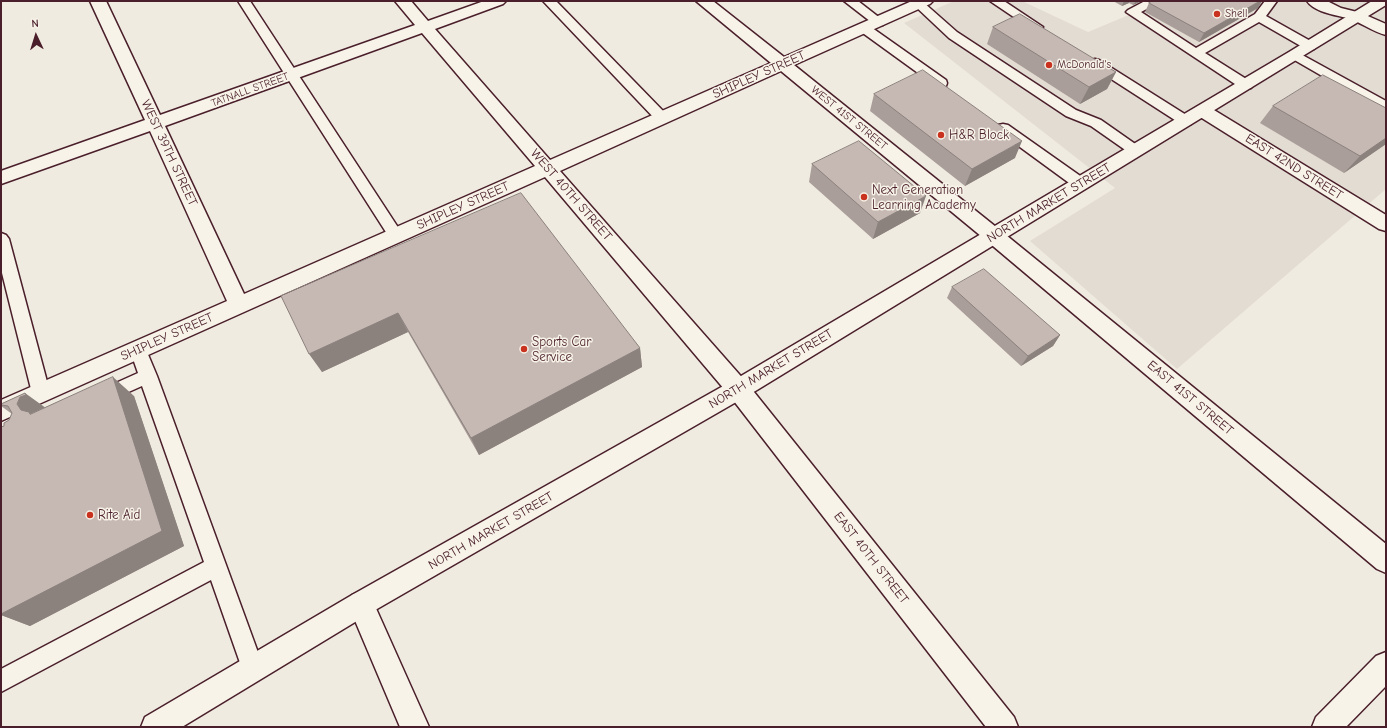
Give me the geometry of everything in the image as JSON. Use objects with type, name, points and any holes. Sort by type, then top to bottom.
[{"type":"street","name":"WEST 39TH STREET","points":[[98,1],[239,305]]},
{"type":"street","name":"WEST 40TH STREET","points":[[403,1],[738,389]]},
{"type":"street","name":"TATNALL STREET","points":[[1,178],[498,1]]},
{"type":"street","name":"WEST 41ST STREET","points":[[704,1],[994,236]]},
{"type":"street","points":[[1315,1],[1336,11],[1356,16],[1386,30]]},
{"type":"street","points":[[1347,1],[1356,16]]},
{"type":"street","name":"NORTH MARKET STREET","points":[[155,727],[361,604],[738,389],[1203,111],[1382,1]]},
{"type":"street","name":"SHIPLEY STREET","points":[[1,411],[922,2]]},
{"type":"street","name":"EAST 42ND STREET","points":[[1203,111],[1386,224]]},
{"type":"street","name":"EAST 41ST STREET","points":[[994,236],[1386,560]]},
{"type":"street","name":"EAST 40TH STREET","points":[[738,389],[1004,727]]},
{"type":"street","points":[[361,604],[415,727]]},
{"type":"street","points":[[1326,727],[1386,666]]},
{"type":"lane","points":[[244,1],[396,236]]},
{"type":"lane","points":[[549,1],[662,118]]},
{"type":"lane","points":[[850,1],[871,25],[954,92]]},
{"type":"lane","points":[[996,1],[1048,34]]},
{"type":"lane","points":[[1154,1],[1132,12],[1246,85]]},
{"type":"lane","points":[[1196,53],[1259,17],[1271,1]]},
{"type":"lane","points":[[922,2],[960,39],[1071,113],[1096,123],[1136,151]]},
{"type":"lane","points":[[1259,17],[1302,51],[1386,107]]},
{"type":"lane","points":[[1088,59],[1186,121]]},
{"type":"lane","points":[[992,120],[1081,184]]},
{"type":"lane","points":[[1,239],[41,393]]},
{"type":"lane","points":[[138,350],[253,669]]},
{"type":"lane","points":[[93,402],[148,376]]},
{"type":"lane","points":[[1,681],[216,566]]},
{"type":"shaded area","points":[[954,1],[1022,1],[1088,32],[1162,1],[1386,1],[1386,189],[1177,369],[1030,241],[1115,188],[904,23]]},
{"type":"building","points":[[1153,1],[1260,1],[1204,33],[1149,3]]},
{"type":"building","points":[[1020,14],[1116,72],[1089,87],[993,27]]},
{"type":"building","points":[[923,70],[1022,141],[972,169],[874,94]]},
{"type":"building","points":[[1323,75],[1386,108],[1386,138],[1360,156],[1273,106]]},
{"type":"building","points":[[859,141],[926,196],[878,222],[812,164]]},
{"type":"building","name":"Sports Car Service","points":[[521,193],[640,348],[471,438],[398,313],[309,354],[281,296]]},
{"type":"building","points":[[984,269],[1060,335],[1028,356],[952,287]]},
{"type":"building","name":"Rite Aid","points":[[113,377],[162,531],[1,614],[1,427],[4,426],[4,423],[9,420],[12,413],[8,406],[1,404],[25,393],[26,395],[20,397],[17,404],[21,410],[29,412],[30,414]]},
{"type":"place","name":"Shell","points":[[1217,14]]},
{"type":"place","name":"McDonald's","points":[[1049,65]]},
{"type":"place","name":"H&R Block","points":[[941,135]]},
{"type":"place","name":"Next Generation Learning Academy","points":[[864,197]]},
{"type":"place","name":"Sports Car Service","points":[[524,349]]},
{"type":"place","name":"Rite Aid","points":[[90,515]]}]
